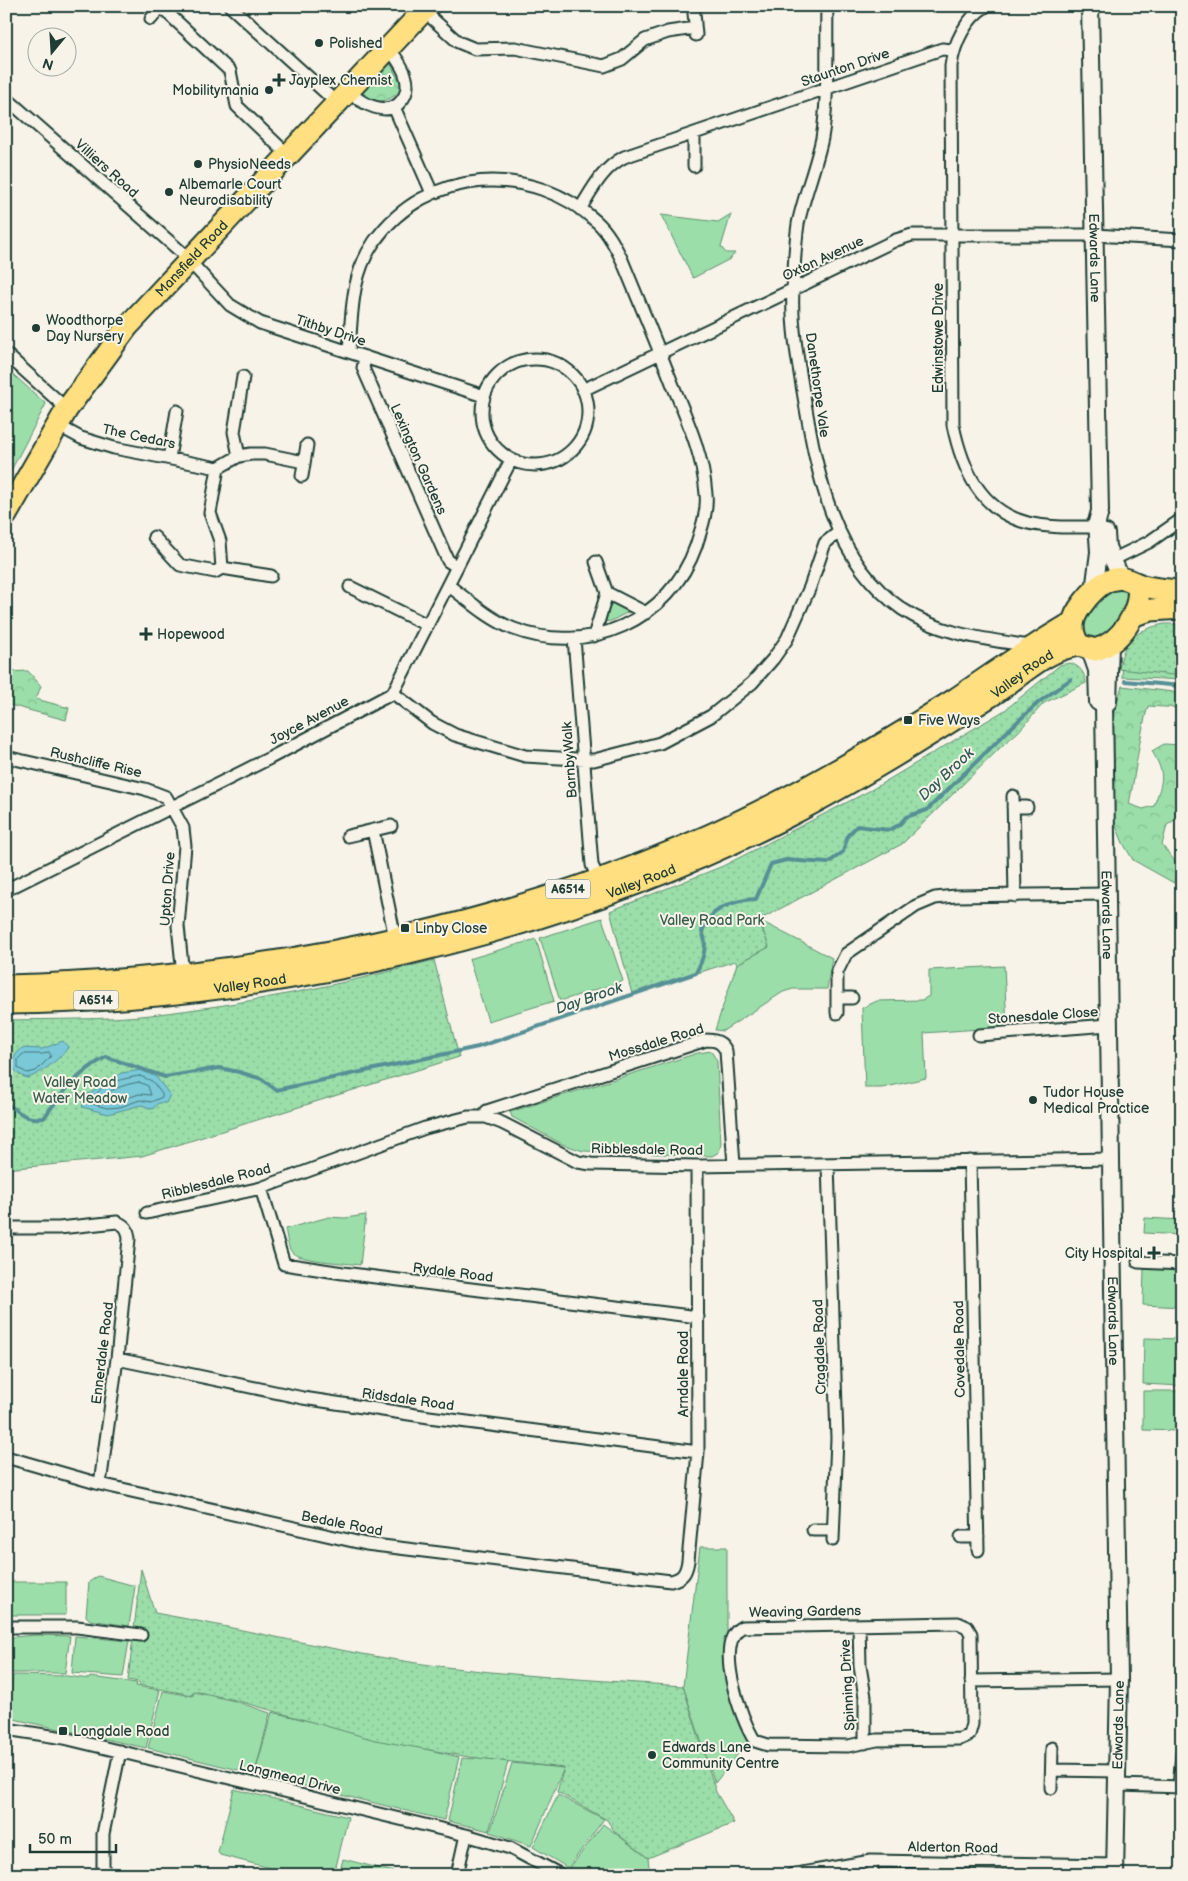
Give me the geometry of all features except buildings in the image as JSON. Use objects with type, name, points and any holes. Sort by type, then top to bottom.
[{"type":"highway","name":"Mansfield Road","points":[[6,515],[62,417],[127,327],[426,8]]},
{"type":"highway","points":[[1124,574],[1182,591]]},
{"type":"highway","points":[[1124,574],[1139,601],[1134,615]]},
{"type":"highway","name":"A6514","points":[[1072,623],[1076,614],[1094,591],[1112,579],[1124,574]]},
{"type":"highway","points":[[1072,623],[1075,638],[1093,646],[1134,615],[1151,610],[1182,608]]},
{"type":"highway","name":"Valley Road","points":[[6,986],[184,983],[289,977],[397,946],[598,878],[695,840],[798,792],[919,721],[1031,646],[1072,623]]},
{"type":"highway","name":"Valley Road","points":[[397,946],[482,933],[615,890],[770,825],[816,801],[900,752],[995,693],[1048,656],[1069,646],[1093,646]]},
{"type":"highway","name":"Valley Road","points":[[6,1003],[83,1001],[184,983]]},
{"type":"street","points":[[230,6],[342,97],[378,108],[394,108],[406,95],[407,84],[401,66],[389,48]]},
{"type":"street","name":"Danethorpe Vale","points":[[827,6],[822,136],[798,223],[792,309],[812,450],[839,532],[859,568],[886,596],[903,609],[953,634],[1031,646]]},
{"type":"street","points":[[953,50],[967,24],[986,6]]},
{"type":"street","name":"Edwards Lane","points":[[1090,6],[1099,519],[1099,552],[1094,591]]},
{"type":"street","points":[[151,19],[165,8],[230,71],[237,106],[288,156]]},
{"type":"street","points":[[426,8],[458,42],[475,49],[514,48],[604,66],[615,64],[645,40],[668,32],[696,31],[694,13]]},
{"type":"street","name":"Staunton Drive","points":[[580,209],[599,177],[610,165],[624,157],[942,49],[953,50]]},
{"type":"street","name":"Edwinstowe Drive","points":[[953,50],[953,425],[958,452],[969,477],[984,497],[1005,513],[1026,522],[1054,526],[1099,519]]},
{"type":"street","name":"Villiers Road","points":[[6,98],[180,251],[188,262]]},
{"type":"street","points":[[394,108],[432,193]]},
{"type":"street","points":[[694,134],[694,166]]},
{"type":"street","points":[[349,351],[354,292],[360,268],[374,242],[400,215],[432,193],[469,183],[494,179],[537,186],[580,209],[598,223],[612,240],[660,352],[698,446],[706,497],[702,529],[691,560],[679,582],[663,600],[622,628],[594,636],[574,638],[548,637],[514,629],[492,617],[448,585]]},
{"type":"street","name":"Oxton Avenue","points":[[583,390],[793,288],[896,240],[912,235],[1094,235],[1182,240]]},
{"type":"street","name":"Tithby Drive","points":[[188,262],[230,305],[260,322],[484,396]]},
{"type":"street","name":"The Cedars","points":[[6,354],[81,438],[114,448],[218,468]]},
{"type":"street","name":"Lexington Gardens","points":[[365,357],[363,368],[398,451],[448,561],[456,567]]},
{"type":"street","points":[[531,359],[547,360],[562,366],[574,376],[583,390],[588,416],[586,429],[580,441],[570,452],[557,461],[542,465],[526,465],[511,460],[492,444],[485,434],[481,409],[484,396],[491,381],[502,370],[516,362],[531,359]]},
{"type":"street","points":[[239,456],[234,432],[243,376]]},
{"type":"street","points":[[170,458],[178,411]]},
{"type":"street","points":[[302,476],[307,446]]},
{"type":"street","points":[[222,568],[220,541],[210,513],[218,468],[239,456],[265,454],[304,462]]},
{"type":"street","points":[[511,460],[393,693],[432,723],[484,745],[526,756],[594,760],[660,743],[710,716],[752,683],[787,639],[810,588],[826,543],[839,532]]},
{"type":"street","name":"Edwards Lane","points":[[1099,519],[1105,522],[1106,547],[1124,574]]},
{"type":"street","points":[[1124,574],[1149,542],[1182,519]]},
{"type":"street","points":[[154,537],[180,565],[215,572],[222,568],[271,576]]},
{"type":"street","points":[[594,636],[607,593],[596,562]]},
{"type":"street","points":[[350,587],[427,625]]},
{"type":"street","points":[[607,593],[646,613]]},
{"type":"street","name":"Barnby Walk","points":[[574,638],[592,865],[598,878]]},
{"type":"street","name":"Edwards Lane","points":[[1093,646],[1108,702],[1104,705],[1119,1679],[1115,1870]]},
{"type":"street","name":"Joyce Avenue","points":[[6,890],[173,807],[393,693]]},
{"type":"street","name":"Rushcliffe Rise","points":[[6,757],[145,789],[166,797],[173,807]]},
{"type":"street","points":[[1016,896],[1013,802],[1027,807]]},
{"type":"street","name":"Upton Drive","points":[[173,807],[183,828],[185,846],[178,926],[184,983]]},
{"type":"street","points":[[348,836],[391,826]]},
{"type":"street","points":[[374,830],[397,946]]},
{"type":"street","points":[[837,1013],[837,972],[846,954],[916,906],[935,898],[1107,894]]},
{"type":"street","points":[[837,998],[852,998]]},
{"type":"street","name":"Stonesdale Close","points":[[979,1034],[1109,1025]]},
{"type":"street","name":"Mossdale Road","points":[[486,1117],[487,1111],[706,1040],[712,1040],[723,1045],[726,1051],[734,1165]]},
{"type":"street","name":"Ribblesdale Road","points":[[147,1213],[261,1188],[425,1128],[468,1117],[486,1117],[502,1123],[578,1162],[697,1166],[1111,1158]]},
{"type":"street","name":"Covedale Road","points":[[970,1161],[978,1550]]},
{"type":"street","name":"Cragdale Road","points":[[814,1530],[833,1535],[837,1438],[828,1164]]},
{"type":"street","name":"Arndale Road","points":[[680,1579],[686,1572],[688,1561],[698,1452],[697,1166]]},
{"type":"street","name":"Rydale Road","points":[[261,1188],[284,1264],[353,1275],[698,1317]]},
{"type":"street","name":"Ennerdale Road","points":[[6,1228],[59,1228],[117,1222],[125,1226],[130,1239],[117,1359],[100,1484]]},
{"type":"street","points":[[1138,1262],[1182,1264]]},
{"type":"street","name":"Ridsdale Road","points":[[117,1359],[303,1398],[429,1417],[698,1452]]},
{"type":"street","name":"Bedale Road","points":[[6,1457],[100,1484],[366,1544],[662,1580],[680,1579]]},
{"type":"street","points":[[961,1537],[978,1537]]},
{"type":"street","name":"Weaving Gardens","points":[[958,1624],[967,1627],[971,1634],[972,1724],[969,1735],[960,1739],[877,1740],[848,1746],[768,1745],[755,1741],[748,1730],[730,1672],[731,1640],[736,1630],[742,1627],[859,1625],[958,1624]]},
{"type":"street","name":"Spinning Drive","points":[[859,1625],[860,1666],[865,1697],[865,1743]]},
{"type":"street","points":[[6,1627],[77,1627],[141,1635]]},
{"type":"street","points":[[971,1681],[1119,1679]]},
{"type":"street","name":"Longmead Drive","points":[[6,1729],[64,1738],[466,1836],[510,1848],[561,1875]]},
{"type":"street","points":[[1051,1788],[1052,1748]]},
{"type":"street","points":[[103,1875],[102,1834],[120,1752]]},
{"type":"street","points":[[1052,1770],[1180,1787],[1182,1754]]},
{"type":"street","points":[[457,1875],[466,1836]]},
{"type":"street","points":[[871,1861],[874,1875]]},
{"type":"street","name":"Alderton Road","points":[[791,1875],[871,1861],[1115,1870]]},
{"type":"green space","points":[[389,61],[400,82],[399,92],[389,99],[380,101],[365,96],[360,92]]},
{"type":"green space","points":[[731,214],[721,247],[726,253],[735,253],[730,259],[693,278],[661,215],[718,222]]},
{"type":"green space","points":[[6,368],[46,404],[6,480]]},
{"type":"green space","points":[[1115,588],[1127,590],[1132,598],[1114,629],[1092,641],[1085,638],[1082,618],[1106,591]]},
{"type":"green space","points":[[612,600],[632,610],[611,621],[601,622],[609,602]]},
{"type":"green space","points":[[1164,624],[1182,624],[1182,676],[1119,669],[1124,651],[1132,638],[1146,629]]},
{"type":"green space","points":[[1182,656],[1182,680],[1122,677],[1123,665]]},
{"type":"green space","name":"Valley Road Park","points":[[1070,663],[1081,670],[1086,683],[1044,703],[1018,732],[902,844],[759,920],[769,947],[737,964],[735,961],[632,994],[610,911],[723,866],[871,790],[1005,710],[1060,665]]},
{"type":"green space","points":[[28,671],[41,686],[36,699],[69,708],[66,720],[6,704],[6,672]]},
{"type":"green space","points":[[1122,686],[1182,693],[1182,708],[1148,706],[1129,804],[1143,809],[1154,806],[1162,778],[1152,751],[1164,744],[1182,745],[1182,815],[1167,825],[1162,845],[1178,865],[1174,883],[1133,860],[1123,843],[1114,821],[1112,719]]},
{"type":"green space","points":[[602,918],[623,981],[560,1001],[540,938]]},
{"type":"green space","points":[[759,920],[832,958],[827,989],[793,989],[783,992],[723,1031],[715,1030],[737,964],[769,947]]},
{"type":"green space","points":[[536,939],[554,1001],[488,1021],[469,959]]},
{"type":"green space","name":"Valley Road Water Meadow","points":[[434,960],[459,1057],[142,1156],[6,1169],[6,1020],[115,1018],[187,1011],[293,993],[364,978]]},
{"type":"green space","points":[[1004,966],[1007,1027],[924,1033],[926,1078],[882,1088],[865,1088],[862,1008],[877,1001],[922,1000],[929,996],[929,970]]},
{"type":"green space","points":[[711,1051],[717,1061],[721,1144],[719,1152],[712,1156],[583,1151],[562,1144],[512,1117],[510,1112],[698,1053]]},
{"type":"green space","points":[[366,1215],[360,1265],[307,1258],[294,1254],[290,1249],[285,1229],[329,1217],[345,1218]]},
{"type":"green space","points":[[1145,1218],[1182,1220],[1182,1235],[1144,1233]]},
{"type":"green space","points":[[1144,1268],[1182,1269],[1182,1307],[1143,1305]]},
{"type":"green space","points":[[1144,1338],[1182,1339],[1182,1386],[1143,1384]]},
{"type":"green space","points":[[1143,1391],[1182,1391],[1182,1431],[1143,1430]]},
{"type":"green space","points":[[700,1547],[727,1547],[727,1685],[749,1740],[715,1783],[683,1686]]},
{"type":"green space","points":[[141,1569],[155,1613],[356,1653],[423,1664],[520,1675],[683,1686],[716,1792],[734,1823],[648,1858],[614,1831],[607,1820],[557,1792],[564,1768],[469,1757],[375,1740],[235,1700],[194,1691],[192,1695],[139,1685],[139,1682],[128,1680]]},
{"type":"green space","points":[[98,1576],[135,1586],[129,1626],[90,1620],[86,1616],[89,1582]]},
{"type":"green space","points":[[6,1582],[66,1582],[66,1615],[6,1615]]},
{"type":"green space","points":[[36,1635],[70,1636],[65,1673],[9,1673],[9,1641],[13,1637]]},
{"type":"green space","points":[[75,1636],[129,1641],[123,1677],[72,1673]]},
{"type":"green space","points":[[13,1675],[67,1676],[89,1679],[90,1677],[137,1683],[136,1686],[160,1690],[146,1748],[9,1718]]},
{"type":"green space","points":[[163,1691],[193,1696],[194,1692],[235,1701],[270,1713],[256,1769],[272,1712],[459,1757],[444,1820],[148,1748]]},
{"type":"green space","points":[[476,1757],[508,1762],[489,1831],[448,1821],[462,1758],[474,1759]]},
{"type":"green space","points":[[512,1763],[564,1768],[531,1846],[490,1832]]},
{"type":"green space","points":[[234,1789],[348,1817],[334,1875],[273,1875],[274,1869],[220,1855],[218,1852]]},
{"type":"green space","points":[[558,1795],[604,1819],[568,1868],[533,1847]]},
{"type":"green space","points":[[603,1824],[648,1858],[650,1875],[577,1875],[569,1869]]},
{"type":"green space","points":[[343,1859],[398,1873],[339,1875]]},
{"type":"water","points":[[63,1041],[68,1047],[65,1051],[56,1061],[32,1077],[27,1078],[14,1069],[14,1057],[22,1048],[42,1049]]},
{"type":"water","points":[[141,1070],[156,1077],[170,1095],[166,1103],[158,1103],[153,1109],[141,1105],[108,1114],[82,1107],[86,1095],[93,1092],[102,1081],[114,1079],[121,1073]]},
{"type":"waterway","name":"Day Brook","points":[[6,1103],[27,1117],[44,1118],[71,1084],[87,1069],[106,1057],[165,1077],[219,1068],[262,1079],[276,1090],[478,1047],[696,973],[705,948],[702,932],[705,924],[710,917],[723,907],[739,901],[756,899],[771,864],[786,860],[828,863],[843,852],[848,835],[857,826],[889,830],[899,825],[906,817],[927,810],[1039,702],[1071,679]]},
{"type":"waterway","name":"Day Brook","points":[[1125,681],[1182,686]]},
{"type":"place","name":"Polished","points":[[319,43]]},
{"type":"place","name":"Jayplex Chemist","points":[[279,80]]},
{"type":"place","name":"Mobilitymania","points":[[269,90]]},
{"type":"place","name":"PhysioNeeds","points":[[198,164]]},
{"type":"place","name":"Albemarle Court Neurodisability","points":[[169,192]]},
{"type":"place","name":"Woodthorpe Day Nursery","points":[[36,328]]},
{"type":"place","name":"Hopewood","points":[[146,634]]},
{"type":"place","name":"Five Ways","points":[[908,720]]},
{"type":"place","name":"Linby Close","points":[[405,928]]},
{"type":"place","name":"Tudor House Medical Practice","points":[[1033,1100]]},
{"type":"place","name":"City Hospital","points":[[1154,1253]]},
{"type":"place","name":"Longdale Road","points":[[63,1731]]},
{"type":"place","name":"Edwards Lane Community Centre","points":[[652,1755]]}]
